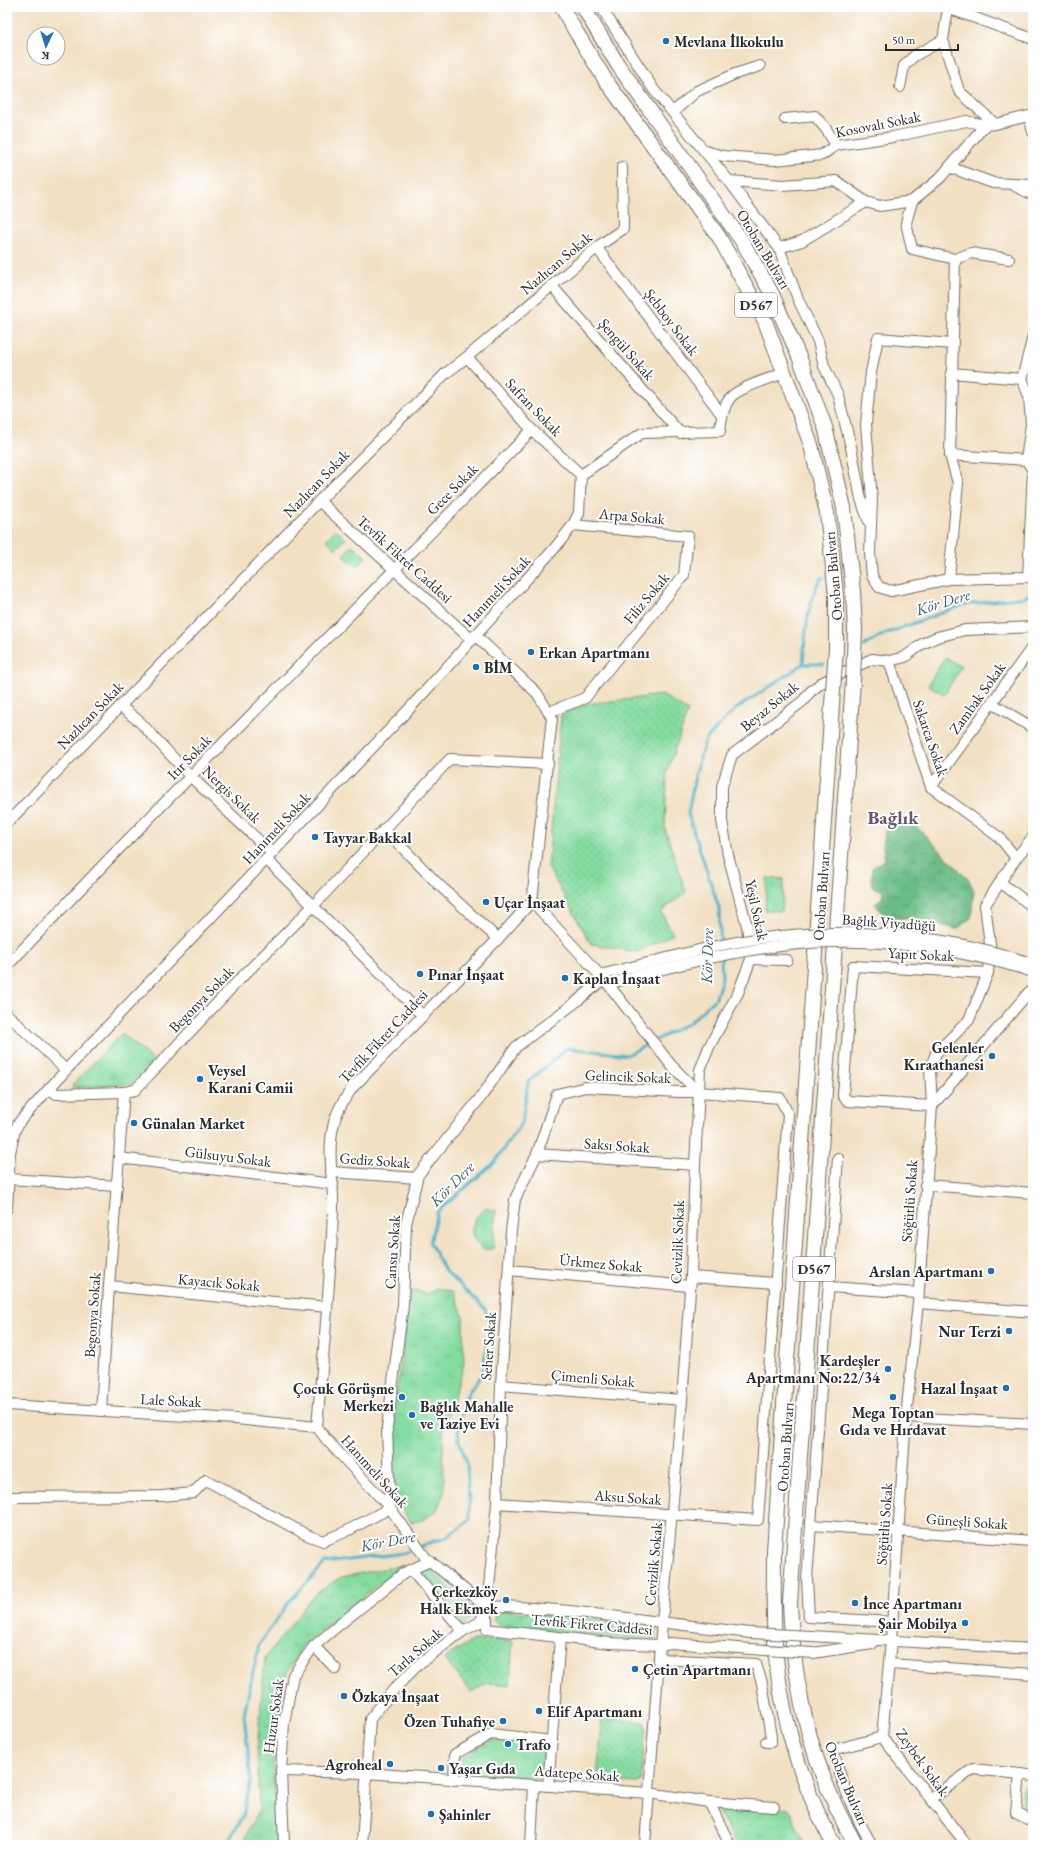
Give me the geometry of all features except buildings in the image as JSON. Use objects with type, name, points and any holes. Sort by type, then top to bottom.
[{"type":"highway","name":"Otoban Bulvarı","points":[[562,7],[606,81],[719,237],[765,321],[811,445],[827,512],[836,595],[836,649],[774,1550],[774,1621],[780,1686],[788,1728],[802,1774],[825,1828],[834,1845]]},
{"type":"highway","name":"Otoban Bulvarı","points":[[583,7],[618,65],[742,240],[772,294],[800,358],[825,427],[844,508],[853,592],[855,630],[853,681],[790,1603],[792,1642],[797,1679],[815,1758],[831,1797],[856,1845]]},
{"type":"street","points":[[601,7],[654,90],[674,112],[729,181],[779,248],[798,299],[818,341],[824,366],[838,395],[851,447],[861,499],[871,528]]},
{"type":"street","points":[[1009,259],[972,253],[955,259],[912,249],[906,223],[912,202],[940,178],[990,124],[959,91],[943,40],[946,8],[1033,39]]},
{"type":"street","points":[[900,87],[904,66],[914,56],[943,40]]},
{"type":"street","points":[[674,112],[698,91],[735,74],[760,66]]},
{"type":"street","points":[[785,119],[815,116],[826,129],[836,145]]},
{"type":"street","points":[[1031,116],[1033,132]]},
{"type":"street","name":"Kosovalı Sokak","points":[[705,151],[723,156],[775,160],[822,155],[836,145],[893,137],[966,121],[990,124],[1031,116]]},
{"type":"street","name":"Nazlıcan Sokak","points":[[7,823],[319,501],[445,374],[623,228],[622,167]]},
{"type":"street","points":[[949,167],[993,184],[1033,185]]},
{"type":"street","points":[[729,181],[783,185],[836,181],[866,202],[880,206],[912,202]]},
{"type":"street","points":[[1011,184],[1033,195]]},
{"type":"street","points":[[779,248],[802,241],[866,202]]},
{"type":"street","name":"Şebboy Sokak","points":[[597,248],[722,415]]},
{"type":"street","points":[[949,579],[958,482],[950,454],[955,259]]},
{"type":"street","name":"Şengül Sokak","points":[[552,286],[680,433]]},
{"type":"street","points":[[952,344],[878,338],[871,372],[866,424],[872,500],[872,576],[879,587],[891,591],[949,579],[1028,577],[1033,470],[1026,460],[1031,425],[1029,396],[1022,378],[1033,336]]},
{"type":"street","name":"Safran Sokak","points":[[467,357],[532,430],[581,475]]},
{"type":"street","points":[[951,373],[1022,378]]},
{"type":"street","points":[[581,475],[642,433],[720,431],[722,415],[731,397],[758,382],[776,376]]},
{"type":"street","name":"Gece Sokak","points":[[393,570],[532,430]]},
{"type":"street","points":[[950,454],[1026,460]]},
{"type":"street","name":"Hanımeli Sokak","points":[[7,1208],[12,1140],[11,1128],[20,1121],[66,1070],[410,708],[554,550],[573,525],[579,513],[581,475]]},
{"type":"street","name":"Tevfik Fikret Caddesi","points":[[317,1427],[327,1308],[333,1208],[333,1184],[331,1172],[332,1127],[339,1107],[354,1087],[422,1015],[498,939],[532,901],[552,718],[537,693],[474,637],[393,570],[319,501]]},
{"type":"street","name":"Arpa Sokak","points":[[573,525],[688,536]]},
{"type":"street","name":"Filiz Sokak","points":[[549,712],[585,698],[684,575],[688,536]]},
{"type":"street","name":"Itır Sokak","points":[[7,966],[108,860],[192,777],[393,570]]},
{"type":"street","points":[[889,662],[905,657],[922,644],[937,636],[965,630],[1033,627]]},
{"type":"street","name":"Zambak Sokak","points":[[930,786],[993,704],[1033,646]]},
{"type":"street","name":"Beyaz Sokak","points":[[722,821],[722,786],[732,755],[803,701],[810,692],[821,684],[872,659],[889,662]]},
{"type":"street","name":"Sakarca Sokak","points":[[889,662],[930,786],[1000,838],[1016,858]]},
{"type":"street","points":[[993,704],[1033,728]]},
{"type":"street","name":"Nergis Sokak","points":[[120,706],[140,722],[270,857],[312,907],[422,1015]]},
{"type":"street","name":"Begonya Sokak","points":[[101,1411],[108,1286],[124,1092],[134,1090],[239,980],[312,907],[450,759],[548,764]]},
{"type":"street","name":"Yeşil Sokak","points":[[698,1092],[700,1070],[709,1047],[738,993],[751,959],[748,926],[728,855],[722,821]]},
{"type":"street","points":[[384,829],[438,884],[498,939]]},
{"type":"street","points":[[988,973],[990,944],[985,905],[1016,858],[1033,837]]},
{"type":"street","points":[[1000,882],[1033,907]]},
{"type":"street","points":[[532,901],[604,979],[671,1065],[698,1092]]},
{"type":"street","name":"Bağlık Viyadüğü","points":[[604,979],[626,968],[742,941],[813,933],[884,934],[946,941],[1006,955],[1033,964]]},
{"type":"street","name":"Bağlık Viyadüğü","points":[[604,979],[633,977],[757,949],[789,945],[860,942],[943,950],[984,958],[1033,972]]},
{"type":"street","points":[[751,959],[786,960]]},
{"type":"street","name":"Yapıt Sokak","points":[[932,1106],[848,1101],[843,1096],[853,966],[988,973]]},
{"type":"street","name":"Söğütlü Sokak","points":[[889,1664],[906,1417],[918,1303],[925,1185],[932,1106],[930,1069],[936,1053],[969,1020],[988,973]]},
{"type":"street","name":"Cansu Sokak","points":[[390,1508],[388,1428],[403,1305],[406,1224],[417,1178],[481,1097],[516,1047],[604,979]]},
{"type":"street","points":[[932,1106],[1031,992]]},
{"type":"street","points":[[7,1014],[66,1070]]},
{"type":"street","name":"Gelincik Sokak","points":[[557,1094],[586,1087],[698,1092],[780,1098],[788,1114],[776,1283]]},
{"type":"street","points":[[50,1088],[56,1094],[124,1092]]},
{"type":"street","name":"Cevizlik Sokak","points":[[645,1845],[660,1645],[682,1400],[690,1282],[698,1092]]},
{"type":"street","name":"Seher Sokak","points":[[487,1608],[497,1503],[500,1386],[511,1231],[515,1199],[537,1154],[557,1094]]},
{"type":"street","name":"Saksı Sokak","points":[[537,1154],[695,1165]]},
{"type":"street","name":"Gülsuyu Sokak","points":[[119,1158],[333,1184]]},
{"type":"street","points":[[838,1158],[807,1579],[809,1617],[892,1622]]},
{"type":"street","name":"Gediz Sokak","points":[[331,1172],[417,1178]]},
{"type":"street","points":[[9,1179],[117,1186]]},
{"type":"street","points":[[925,1185],[1033,1193]]},
{"type":"street","name":"Ürkmez Sokak","points":[[509,1270],[690,1282],[776,1283]]},
{"type":"street","name":"Aksu Sokak","points":[[497,1503],[758,1520],[776,1283]]},
{"type":"street","name":"Kayacık Sokak","points":[[108,1286],[327,1308]]},
{"type":"street","points":[[829,1287],[918,1293]]},
{"type":"street","points":[[918,1303],[1033,1312]]},
{"type":"street","name":"Çimenli Sokak","points":[[500,1386],[682,1400]]},
{"type":"street","name":"Lale Sokak","points":[[7,1405],[235,1419],[317,1427]]},
{"type":"street","points":[[906,1417],[1033,1424]]},
{"type":"street","name":"Hanımeli Sokak","points":[[317,1427],[326,1439],[390,1508],[427,1559],[487,1608]]},
{"type":"street","points":[[7,1497],[162,1496],[193,1493],[206,1480],[307,1535],[323,1541],[345,1532],[390,1508]]},
{"type":"street","name":"Güneşli Sokak","points":[[811,1525],[1033,1541]]},
{"type":"street","name":"Huzur Sokak","points":[[284,1845],[281,1771],[284,1723],[293,1675],[314,1646],[404,1573],[427,1559]]},
{"type":"street","points":[[411,1570],[463,1632]]},
{"type":"street","name":"Tevfik Fikret Caddesi","points":[[891,1641],[813,1653],[670,1643],[660,1645],[610,1643],[486,1629],[487,1608],[506,1606],[570,1611],[750,1633],[1033,1649]]},
{"type":"street","name":"Tarla Sokak","points":[[362,1845],[365,1773],[370,1719],[395,1688],[420,1663],[463,1632],[480,1622],[487,1608]]},
{"type":"street","points":[[548,1786],[560,1638]]},
{"type":"street","points":[[314,1646],[336,1669]]},
{"type":"street","points":[[659,1659],[756,1664],[762,1683],[771,1737],[771,1742],[766,1742]]},
{"type":"street","points":[[889,1664],[1033,1674]]},
{"type":"street","name":"Zeybek Sokak","points":[[889,1664],[882,1737],[967,1845]]},
{"type":"street","points":[[454,1780],[455,1754],[491,1734],[552,1741]]},
{"type":"street","points":[[872,1845],[860,1825],[841,1780],[833,1750],[882,1737]]},
{"type":"street","points":[[931,1799],[973,1770],[1033,1776]]},
{"type":"street","name":"Adatepe Sokak","points":[[281,1771],[365,1773],[648,1793],[709,1802],[774,1807]]},
{"type":"street","points":[[1020,1774],[1016,1813],[1033,1822]]},
{"type":"street","points":[[530,1845],[534,1786]]},
{"type":"street","points":[[709,1802],[730,1845]]},
{"type":"green space","points":[[336,529],[346,539],[336,549],[326,539]]},
{"type":"green space","points":[[352,545],[366,557],[357,567],[343,555]]},
{"type":"green space","points":[[945,657],[961,667],[944,695],[928,685]]},
{"type":"green space","points":[[662,695],[688,711],[667,773],[665,829],[686,892],[661,912],[673,934],[637,952],[591,944],[548,867],[561,715],[585,704]]},
{"type":"green space","points":[[888,811],[913,823],[968,879],[974,890],[971,918],[957,929],[911,918],[887,918],[875,904],[883,896],[882,890],[872,887],[872,868],[885,860],[883,847]]},
{"type":"green space","points":[[767,878],[784,879],[782,911],[765,910]]},
{"type":"green space","points":[[122,1033],[154,1061],[131,1084],[72,1088],[73,1084]]},
{"type":"green space","points":[[485,1209],[496,1210],[493,1249],[483,1249],[474,1239],[472,1234],[473,1223]]},
{"type":"green space","points":[[439,1288],[454,1292],[463,1316],[464,1364],[443,1431],[444,1493],[437,1510],[424,1520],[411,1522],[396,1502],[393,1429],[396,1397],[411,1291],[429,1293]]},
{"type":"green space","points":[[403,1565],[302,1646],[287,1672],[274,1751],[273,1779],[278,1821],[276,1845],[241,1845],[259,1809],[257,1749],[265,1658],[314,1595],[341,1577]]},
{"type":"green space","points":[[428,1568],[471,1607],[476,1614],[463,1625],[419,1572],[422,1569]]},
{"type":"green space","points":[[500,1610],[642,1623],[657,1627],[655,1639],[606,1637],[498,1625],[494,1621],[494,1616]]},
{"type":"green space","points":[[473,1640],[513,1641],[510,1685],[488,1683],[471,1692],[444,1658]]},
{"type":"green space","points":[[602,1718],[646,1722],[641,1781],[637,1783],[597,1780]]},
{"type":"green space","points":[[491,1740],[540,1741],[546,1750],[543,1776],[535,1781],[472,1776],[461,1772],[462,1757]]},
{"type":"green space","points":[[1030,1782],[1033,1782],[1033,1815],[1021,1807],[1022,1789]]},
{"type":"green space","points":[[715,1806],[789,1809],[805,1845],[737,1845]]},
{"type":"waterway","points":[[803,664],[810,608],[816,587],[821,578],[823,578]]},
{"type":"waterway","name":"Kör Dere","points":[[864,646],[882,635],[963,605],[1025,597],[1033,592]]},
{"type":"waterway","name":"Kör Dere","points":[[226,1845],[243,1816],[251,1780],[244,1715],[259,1645],[289,1602],[325,1563],[404,1553],[434,1541],[444,1539],[470,1520],[467,1463],[459,1441],[458,1429],[468,1393],[483,1373],[489,1323],[485,1309],[445,1271],[430,1243],[437,1212],[494,1163],[522,1122],[528,1082],[567,1048],[627,1055],[689,1023],[716,998],[722,978],[719,908],[688,814],[695,775],[705,741],[736,709],[803,664],[824,664]]},
{"type":"place","name":"Mevlana İlkokulu","points":[[666,41]]},
{"type":"place","name":"Erkan Apartmanı","points":[[531,652]]},
{"type":"place","name":"BİM","points":[[476,667]]},
{"type":"place","name":"Tayyar Bakkal","points":[[315,837]]},
{"type":"place","name":"Uçar İnşaat","points":[[486,902]]},
{"type":"place","name":"Pınar İnşaat","points":[[420,974]]},
{"type":"place","name":"Kaplan İnşaat","points":[[565,978]]},
{"type":"place","name":"Gelenler Kıraathanesi","points":[[992,1056]]},
{"type":"place","name":"Veysel Karani Camii","points":[[200,1079]]},
{"type":"place","name":"Günalan Market","points":[[134,1123]]},
{"type":"place","name":"Arslan Apartmanı","points":[[991,1271]]},
{"type":"place","name":"Nur Terzi","points":[[1009,1331]]},
{"type":"place","name":"Kardeşler Apartmanı No:22/34","points":[[888,1369]]},
{"type":"place","name":"Hazal İnşaat","points":[[1006,1388]]},
{"type":"place","name":"Çocuk Görüşme Merkezi","points":[[402,1397]]},
{"type":"place","name":"Mega Toptan Gıda ve Hırdavat","points":[[893,1397]]},
{"type":"place","name":"Bağlık Mahalle ve Taziye Evi","points":[[412,1415]]},
{"type":"place","name":"Çerkezköy Halk Ekmek","points":[[506,1600]]},
{"type":"place","name":"İnce Apartmanı","points":[[855,1603]]},
{"type":"place","name":"Şair Mobilya","points":[[965,1623]]},
{"type":"place","name":"Çetin Apartmanı","points":[[635,1669]]},
{"type":"place","name":"Özkaya İnşaat","points":[[344,1696]]},
{"type":"place","name":"Elif Apartmanı","points":[[539,1711]]},
{"type":"place","name":"Özen Tuhafiye","points":[[503,1721]]},
{"type":"place","name":"Trafo","points":[[508,1744]]},
{"type":"place","name":"Agroheal","points":[[390,1764]]},
{"type":"place","name":"Yaşar Gıda","points":[[441,1768]]},
{"type":"place","name":"Şahinler","points":[[431,1814]]},
{"type":"district","name":"Bağlık","points":[[893,817]]}]
